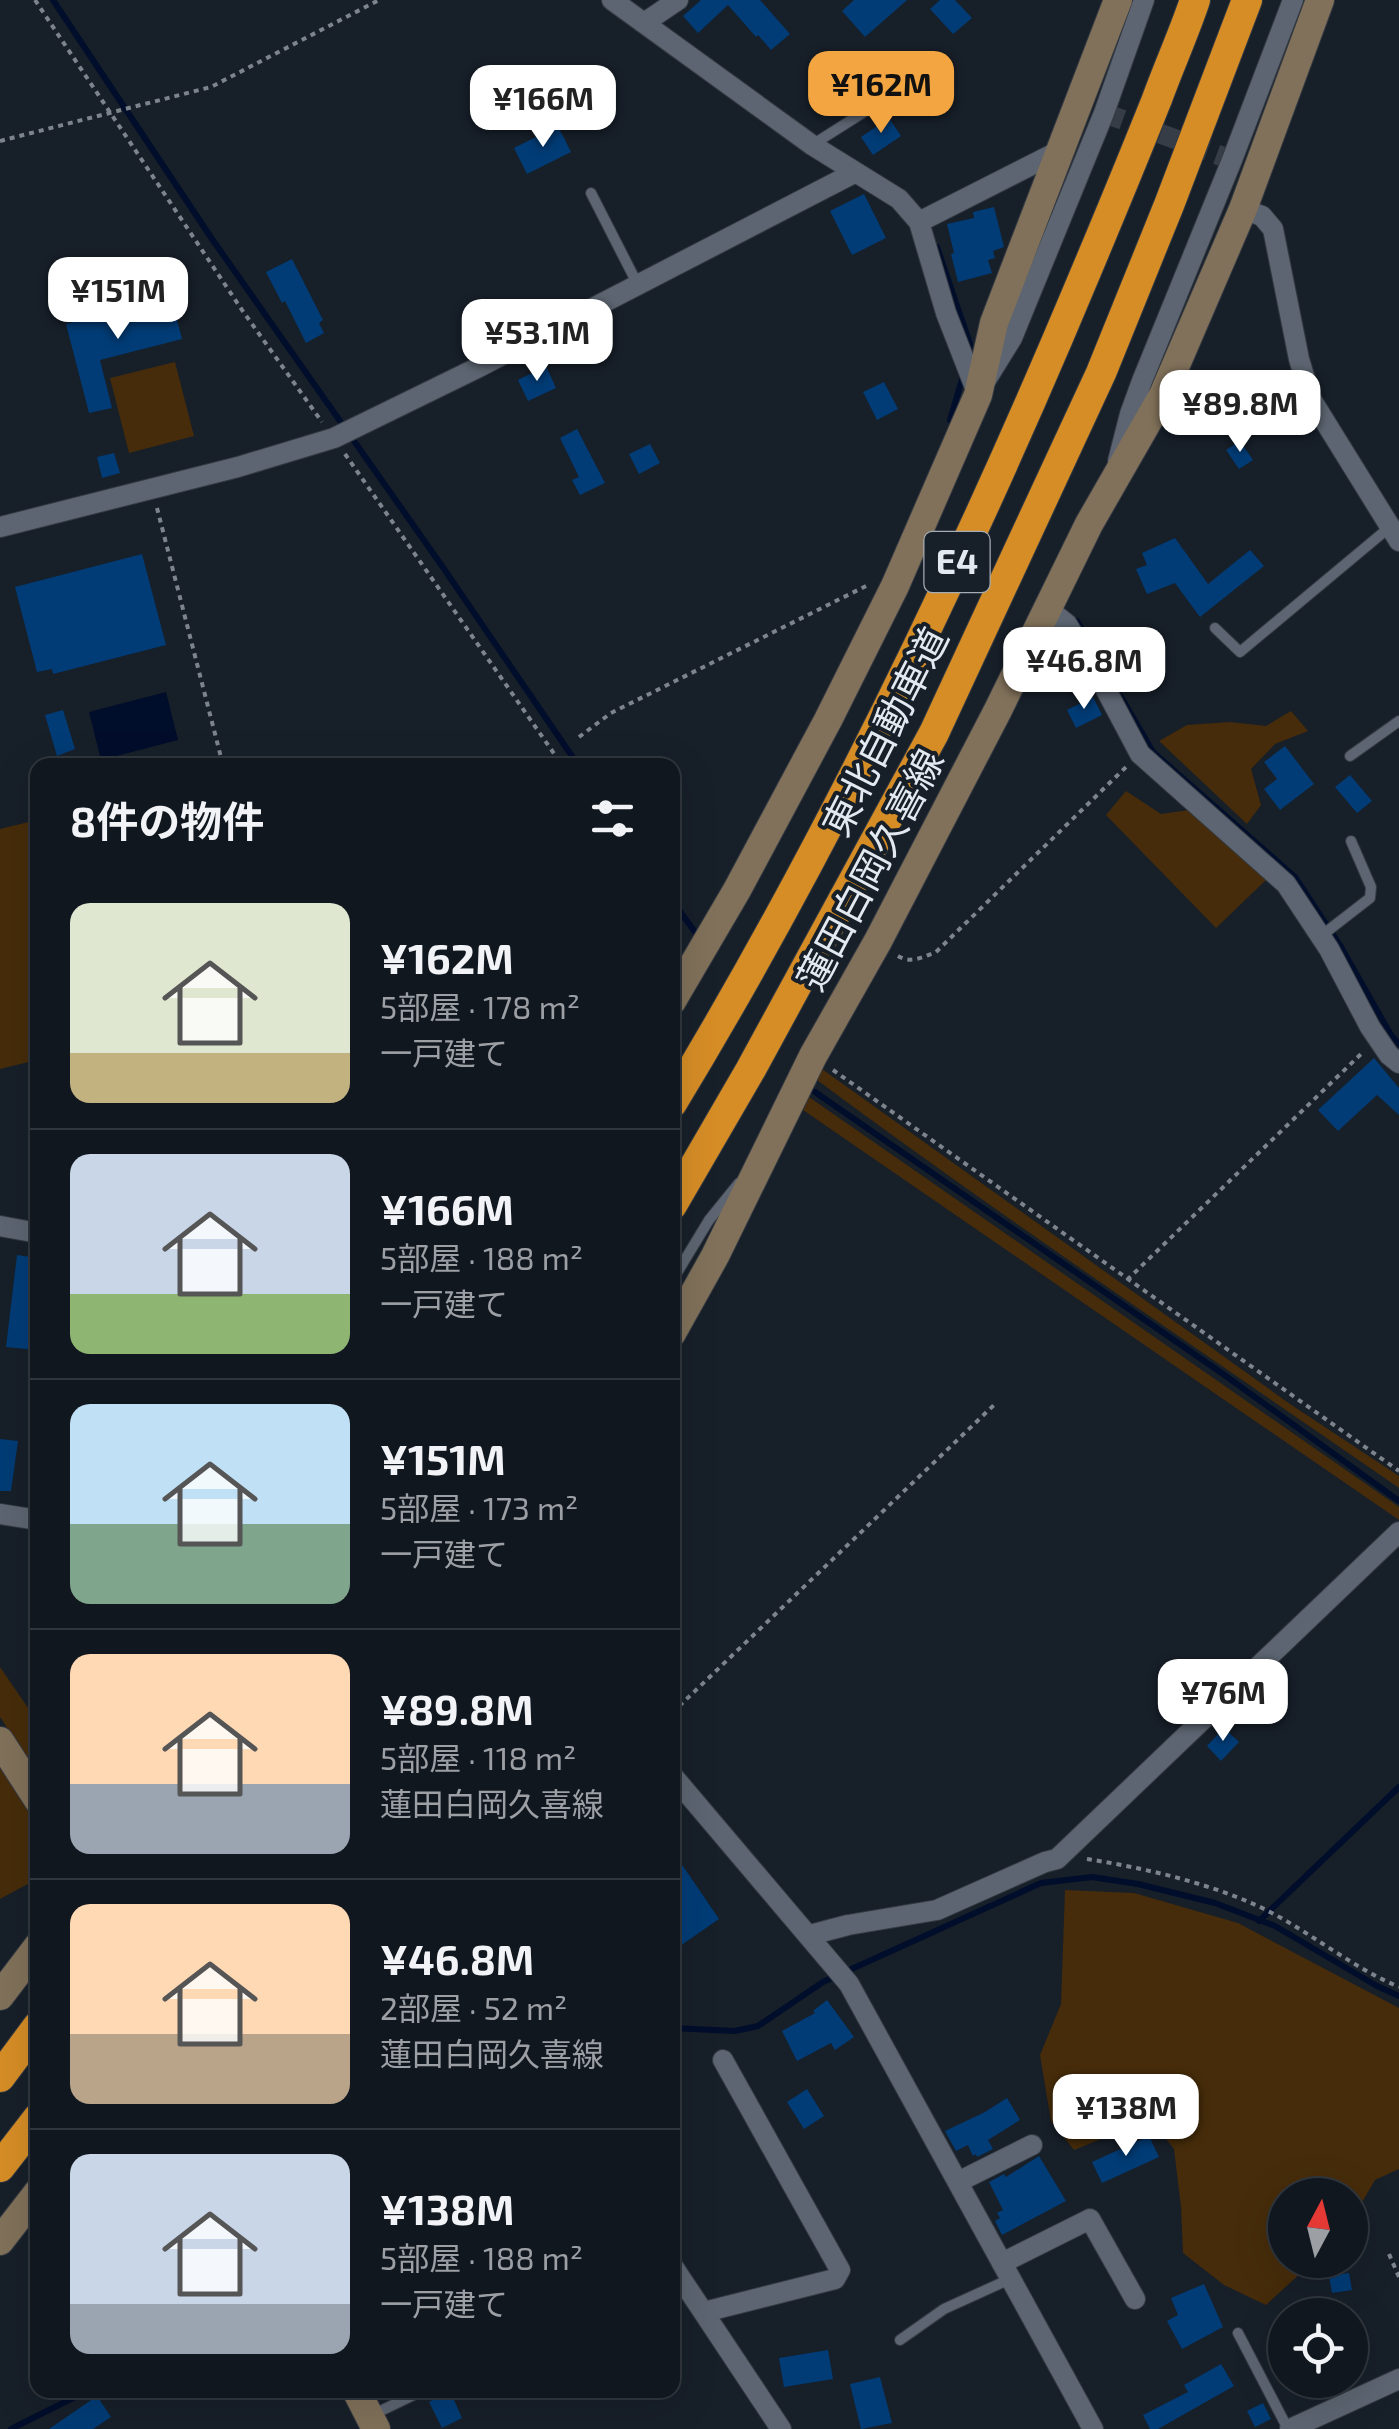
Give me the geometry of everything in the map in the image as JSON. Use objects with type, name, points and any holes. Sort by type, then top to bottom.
[{"type":"highway","name":"東北自動車道","points":[[680,1090],[795,886],[939,601],[1014,440],[1110,217],[1195,0]]},
{"type":"highway","name":"東北自動車道","points":[[680,1191],[934,733],[1101,373],[1247,0]]},
{"type":"highway","points":[[0,2077],[30,2037]]},
{"type":"highway","points":[[0,2166],[30,2128]]},
{"type":"main road","points":[[680,987],[737,890],[895,586],[978,395],[994,323],[1118,0]]},
{"type":"main road","name":"蓮田白岡久喜線","points":[[680,1319],[813,1056],[878,942],[998,710],[1112,481],[1163,396],[1243,209],[1323,0]]},
{"type":"main road","points":[[0,1741],[30,1788]]},
{"type":"main road","points":[[0,1996],[30,1957]]},
{"type":"main road","points":[[0,2241],[30,2202]]},
{"type":"main road","points":[[360,2398],[373,2422]]},
{"type":"street","points":[[612,0],[812,145],[899,199],[919,222],[946,313],[978,395]]},
{"type":"street","points":[[644,23],[678,0]]},
{"type":"street","points":[[978,395],[1012,338],[1104,114],[1144,0]]},
{"type":"street","points":[[1112,481],[1142,381],[1293,0]]},
{"type":"street","points":[[919,222],[1059,151]]},
{"type":"street","points":[[0,527],[238,467],[334,438],[854,173]]},
{"type":"street","points":[[1243,209],[1268,220],[1273,229],[1311,398],[1395,534]]},
{"type":"street","points":[[1047,608],[1068,624],[1140,754],[1286,884],[1321,936],[1378,1038],[1399,1063]]},
{"type":"street","points":[[0,1226],[30,1232]]},
{"type":"street","points":[[0,1514],[30,1519]]},
{"type":"street","points":[[810,1936],[936,1910],[1057,1860],[1399,1532]]},
{"type":"street","points":[[680,1783],[850,1984],[1092,2429]]},
{"type":"street","points":[[704,2312],[835,2279],[840,2270],[724,2060]]},
{"type":"street","points":[[958,2182],[1032,2145]]},
{"type":"street","points":[[1006,2271],[1090,2219],[1135,2299]]},
{"type":"street","points":[[680,2277],[781,2429]]},
{"type":"street","points":[[1289,2429],[1399,2380]]},
{"type":"lane","points":[[812,145],[883,100]]},
{"type":"lane","points":[[591,193],[638,285]]},
{"type":"lane","points":[[1215,628],[1240,652],[1395,534]]},
{"type":"lane","points":[[1105,688],[1142,650]]},
{"type":"lane","points":[[1350,756],[1399,722]]},
{"type":"lane","points":[[1321,936],[1370,898],[1371,887],[1351,841]]},
{"type":"lane","points":[[680,1268],[709,1220],[758,1165]]},
{"type":"lane","points":[[900,2340],[1006,2271]]},
{"type":"lane","points":[[1238,2333],[1289,2429]]},
{"type":"lane","points":[[373,2422],[411,2398]]},
{"type":"path","points":[[35,0],[242,310],[555,758]]},
{"type":"path","points":[[0,141],[211,87],[379,0]]},
{"type":"path","points":[[152,489],[221,758]]},
{"type":"path","points":[[579,737],[611,714],[866,586],[895,586]]},
{"type":"path","points":[[878,942],[902,959],[916,960],[936,952],[1140,754]]},
{"type":"path","points":[[1127,1280],[1378,1038]]},
{"type":"path","points":[[813,1056],[1399,1471]]},
{"type":"path","points":[[680,1705],[994,1405]]},
{"type":"path","points":[[1057,1860],[1070,1857],[1124,1866],[1188,1882],[1257,1906],[1380,1979],[1399,1986]]},
{"type":"path","points":[[1389,2254],[1399,2277]]},
{"type":"shaded area","points":[[175,362],[194,436],[129,453],[110,378]]},
{"type":"shaded area","points":[[1291,711],[1308,731],[1275,744],[1251,769],[1261,805],[1247,824],[1159,741],[1187,725],[1230,722],[1266,726]]},
{"type":"shaded area","points":[[1126,791],[1161,814],[1189,810],[1267,879],[1216,928],[1106,815]]},
{"type":"shaded area","points":[[30,822],[30,1062],[0,1069],[0,829]]},
{"type":"shaded area","points":[[822,1069],[1290,1404],[1399,1476],[1399,1488],[817,1080]]},
{"type":"shaded area","points":[[809,1097],[1399,1507],[1399,1520],[803,1110]]},
{"type":"shaded area","points":[[0,1667],[30,1711],[30,1763],[0,1717]]},
{"type":"shaded area","points":[[0,1766],[30,1813],[30,1883],[0,1899]]},
{"type":"shaded area","points":[[1065,1890],[1134,1893],[1238,1923],[1399,2008],[1399,2169],[1375,2180],[1368,2192],[1368,2178],[1268,2178],[1268,2278],[1295,2278],[1274,2298],[1268,2298],[1266,2305],[1224,2285],[1183,2253],[1174,2149],[1158,2129],[1118,2132],[1074,2150],[1051,2121],[1040,2055],[1061,2004]]},
{"type":"water","points":[[166,692],[178,740],[100,758],[89,712]]},
{"type":"building","points":[[701,0],[760,0],[790,34],[771,50],[728,5],[698,33],[683,16]]},
{"type":"building","points":[[854,0],[907,0],[865,37],[842,11]]},
{"type":"building","points":[[940,0],[955,0],[972,18],[953,34],[930,9]]},
{"type":"building","points":[[889,118],[901,136],[873,155],[861,137]]},
{"type":"building","points":[[558,126],[571,152],[527,174],[514,148]]},
{"type":"building","points":[[864,194],[886,238],[852,255],[830,211]]},
{"type":"building","points":[[994,207],[1004,247],[993,251],[995,258],[988,260],[992,273],[958,282],[947,224],[974,218],[973,212]]},
{"type":"building","points":[[292,259],[323,320],[319,323],[324,333],[306,343],[266,272]]},
{"type":"building","points":[[171,297],[182,339],[100,360],[112,408],[89,413],[66,324]]},
{"type":"building","points":[[546,366],[556,388],[528,401],[518,380]]},
{"type":"building","points":[[884,382],[898,409],[877,420],[863,392]]},
{"type":"building","points":[[577,429],[605,483],[580,495],[572,480],[579,477],[560,438]]},
{"type":"building","points":[[1240,441],[1253,460],[1239,469],[1226,450]]},
{"type":"building","points":[[650,444],[660,463],[639,474],[629,454]]},
{"type":"building","points":[[114,453],[120,473],[102,478],[97,457]]},
{"type":"building","points":[[1175,538],[1208,584],[1250,550],[1264,566],[1200,617],[1175,583],[1147,594],[1136,569],[1147,565],[1142,553]]},
{"type":"building","points":[[142,554],[166,645],[53,674],[52,669],[37,672],[15,587]]},
{"type":"building","points":[[1093,697],[1102,715],[1076,728],[1067,710]]},
{"type":"building","points":[[63,710],[75,749],[57,756],[45,715]]},
{"type":"building","points":[[1285,746],[1314,784],[1280,810],[1264,789],[1277,779],[1264,762]]},
{"type":"building","points":[[1350,775],[1372,801],[1357,813],[1335,787]]},
{"type":"building","points":[[1374,1058],[1399,1088],[1399,1115],[1377,1095],[1338,1131],[1318,1110]]},
{"type":"building","points":[[17,1255],[30,1257],[30,1349],[6,1347]]},
{"type":"building","points":[[0,1439],[18,1441],[11,1491],[0,1491]]},
{"type":"building","points":[[1224,1728],[1239,1742],[1221,1761],[1207,1746]]},
{"type":"building","points":[[680,1862],[719,1919],[680,1946]]},
{"type":"building","points":[[827,2000],[854,2037],[835,2050],[831,2043],[797,2061],[782,2031],[815,2013]]},
{"type":"building","points":[[807,2089],[824,2116],[804,2129],[787,2102]]},
{"type":"building","points":[[1007,2098],[1020,2120],[988,2140],[993,2149],[977,2157],[968,2145],[956,2151],[945,2131]]},
{"type":"building","points":[[1149,2136],[1159,2157],[1102,2183],[1092,2162]]},
{"type":"building","points":[[1039,2156],[1066,2201],[1002,2235],[995,2221],[1000,2218],[997,2213],[1003,2210],[989,2182],[1004,2174],[1006,2177]]},
{"type":"building","points":[[1329,2278],[1350,2278],[1352,2290],[1332,2293]]},
{"type":"building","points":[[1204,2284],[1223,2327],[1182,2349],[1167,2321],[1178,2315],[1171,2298]]},
{"type":"building","points":[[828,2350],[833,2379],[784,2387],[779,2358]]},
{"type":"building","points":[[1221,2364],[1234,2386],[1158,2429],[1150,2429],[1143,2415],[1188,2392],[1184,2385]]},
{"type":"building","points":[[880,2377],[892,2423],[861,2429],[850,2384]]},
{"type":"building","points":[[94,2398],[98,2398],[111,2417],[93,2429],[49,2429]]},
{"type":"building","points":[[453,2398],[462,2418],[442,2428],[429,2402]]},
{"type":"building","points":[[1263,2403],[1271,2419],[1255,2427],[1247,2411]]},
{"type":"waterway","points":[[53,0],[212,239],[573,758]]},
{"type":"waterway","points":[[937,247],[969,349]]},
{"type":"waterway","points":[[950,420],[963,376]]},
{"type":"waterway","points":[[1077,621],[1153,752],[1295,877],[1399,1044]]},
{"type":"waterway","points":[[680,911],[697,935]]},
{"type":"waterway","points":[[815,1092],[1223,1374],[1399,1501]]},
{"type":"waterway","points":[[1259,1921],[1399,1787]]},
{"type":"waterway","points":[[680,2028],[735,2031],[758,2026],[823,1982],[1041,1883],[1092,1877],[1215,1903],[1275,1926],[1399,1996]]},
{"type":"waterway","points":[[11,2429],[73,2398]]},
{"type":"tunnel","points":[[1104,113],[1232,160]]}]
